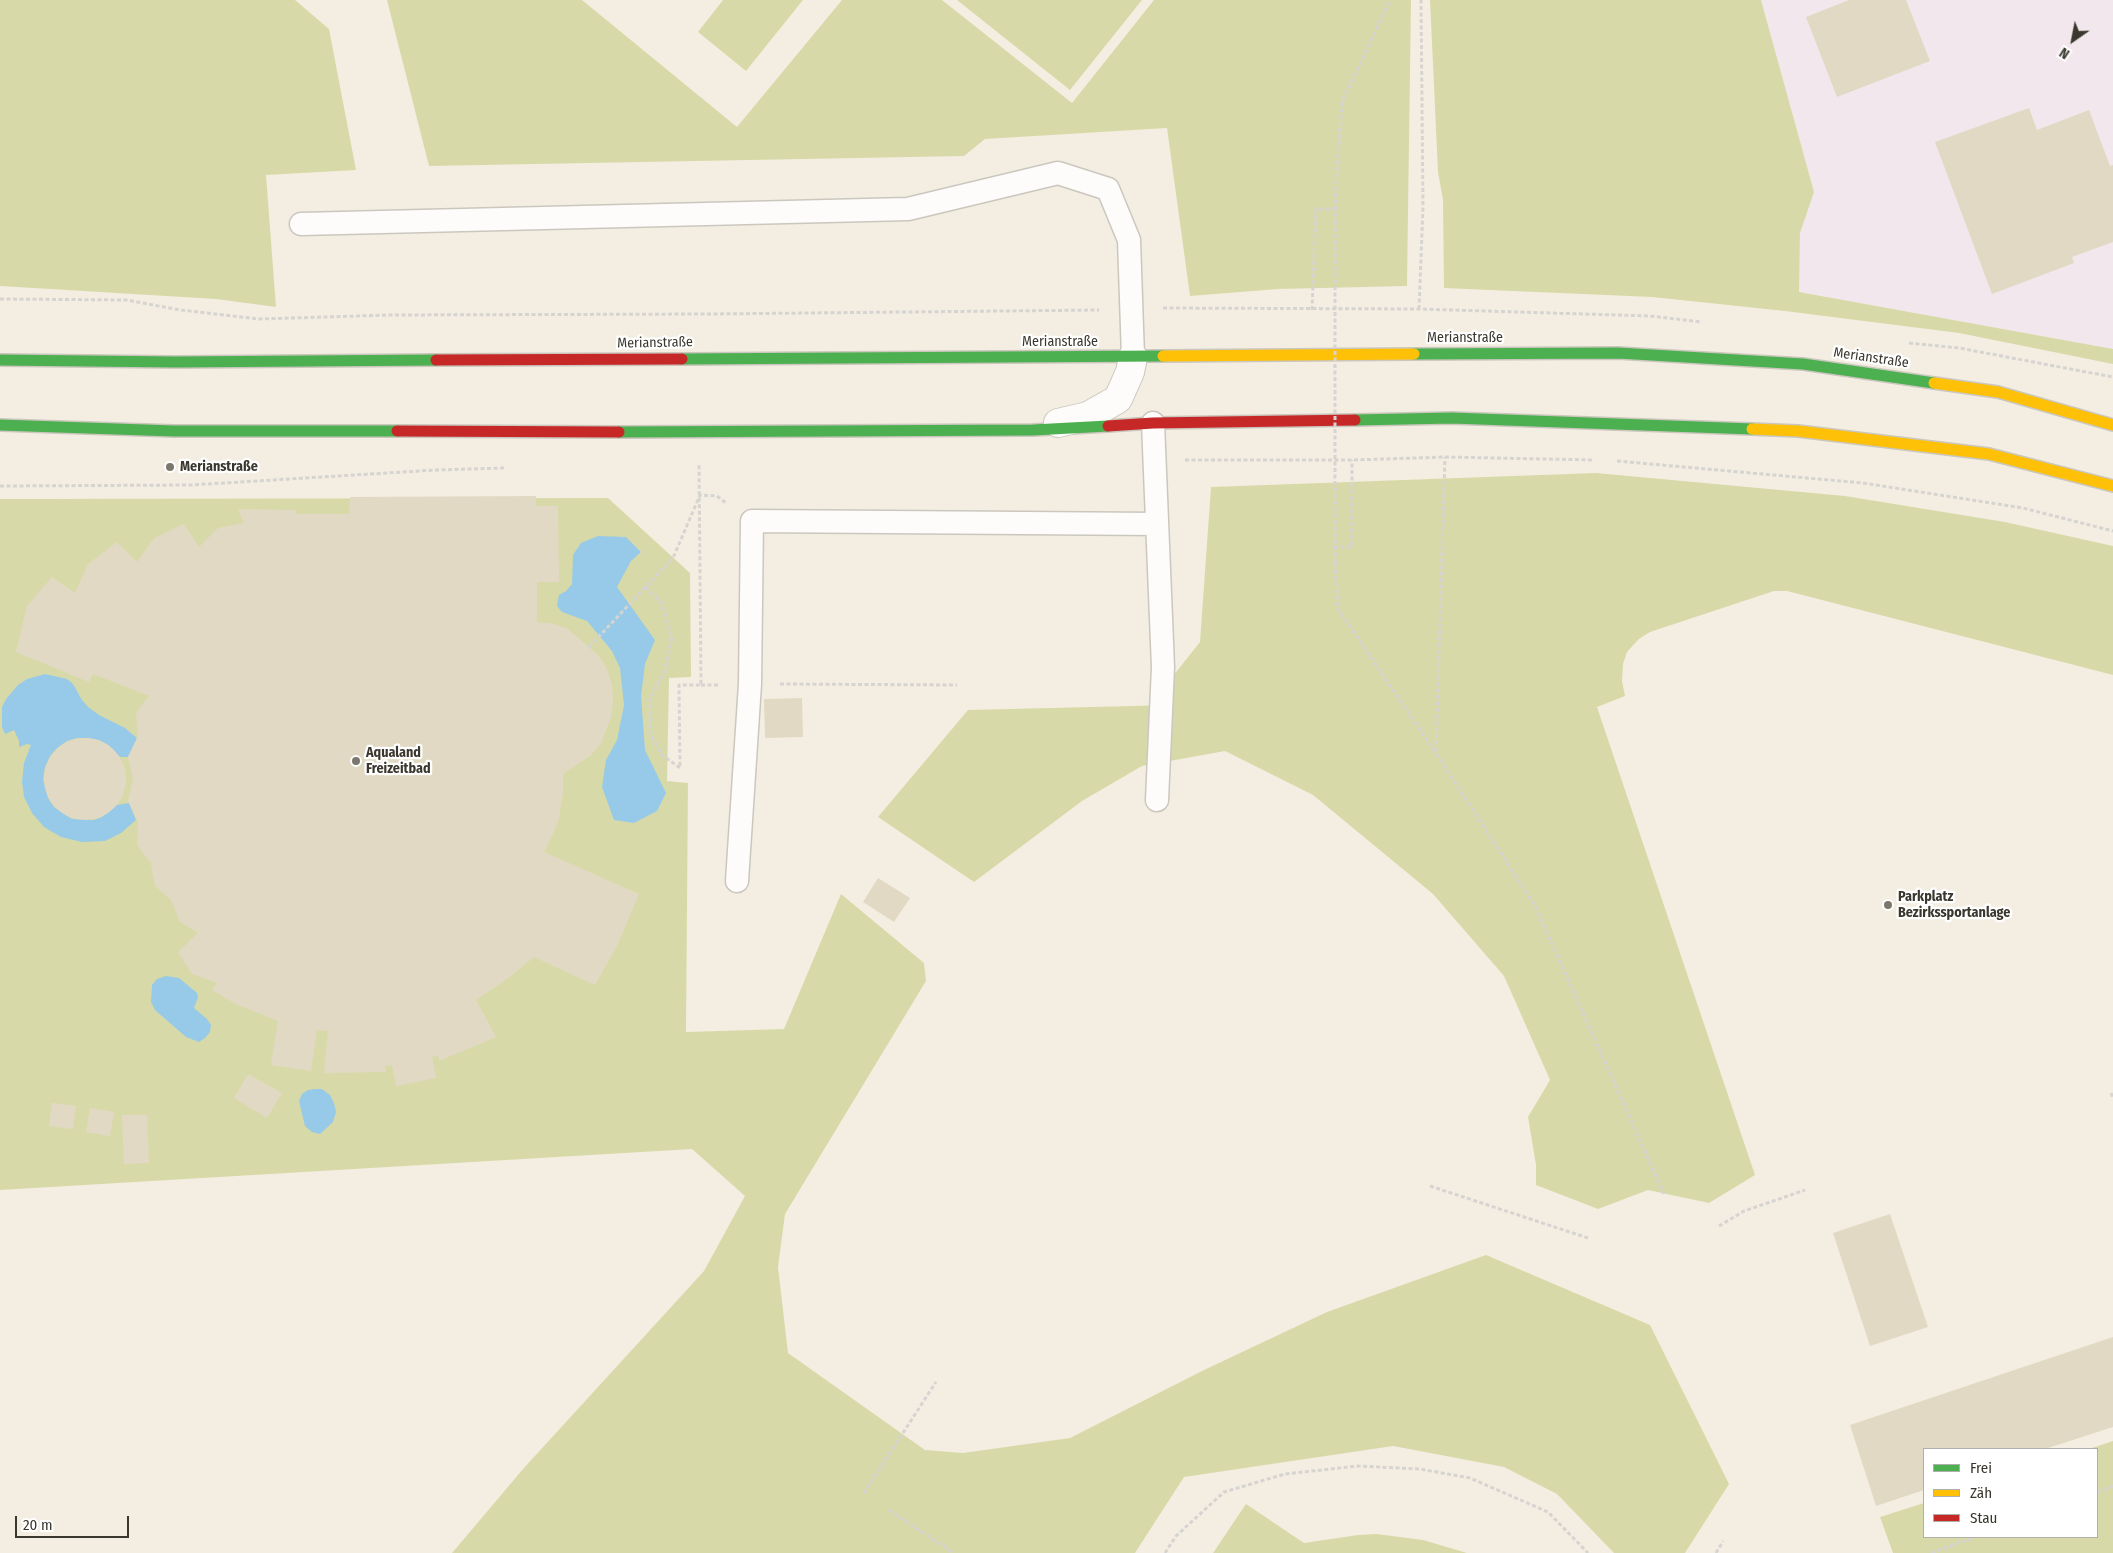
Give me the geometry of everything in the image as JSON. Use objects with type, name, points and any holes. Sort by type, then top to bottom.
[{"type":"main road","name":"Merianstraße","points":[[0,360],[175,362],[1618,353],[1803,364],[1998,392],[2113,426]]},
{"type":"main road","points":[[0,425],[184,431],[639,432],[1033,430],[1153,423],[1452,418],[1798,431],[1989,454],[2113,486]]},
{"type":"street","points":[[1033,430],[1088,416],[1118,399],[1130,372],[1133,357]]},
{"type":"lane","points":[[301,224],[908,209],[1058,173],[1108,189],[1128,240],[1133,357]]},
{"type":"lane","points":[[1153,423],[1163,667],[1157,800]]},
{"type":"lane","points":[[737,881],[750,684],[752,521],[1157,524]]},
{"type":"path","points":[[1390,0],[1342,102],[1335,208],[1334,546],[1338,609],[1436,753],[1535,906],[1664,1194]]},
{"type":"path","points":[[0,299],[127,300],[180,310],[259,319],[391,315],[1013,312],[1132,309],[1419,309],[1423,207],[1420,0]]},
{"type":"path","points":[[1312,310],[1316,209],[1335,208]]},
{"type":"path","points":[[1436,753],[1445,457]]},
{"type":"path","points":[[1155,460],[1352,460],[1445,457],[1604,460]]},
{"type":"path","points":[[1334,546],[1352,547],[1352,460]]},
{"type":"path","points":[[1613,460],[1863,483],[2023,508],[2113,531]]},
{"type":"path","points":[[701,685],[700,495],[698,464],[708,464]]},
{"type":"path","points":[[0,486],[190,485],[436,470],[514,468]]},
{"type":"path","points":[[700,495],[717,496],[752,521]]},
{"type":"path","points":[[589,647],[673,558],[700,495]]},
{"type":"path","points":[[646,587],[661,602],[672,637],[665,670],[650,699],[650,734],[662,755],[680,768],[679,685],[957,685]]},
{"type":"path","points":[[2111,1093],[2113,1098]]},
{"type":"path","points":[[1430,1186],[1588,1238]]},
{"type":"path","points":[[1719,1226],[1744,1211],[1805,1190]]},
{"type":"path","points":[[864,1493],[936,1382]]},
{"type":"path","points":[[1165,1553],[1176,1536],[1224,1492],[1285,1474],[1358,1466],[1420,1469],[1470,1478],[1548,1512],[1588,1553]]},
{"type":"path","points":[[2098,1492],[2113,1486]]},
{"type":"path","points":[[889,1510],[954,1553]]},
{"type":"path","points":[[1931,1553],[1972,1538]]},
{"type":"path","points":[[1716,1553],[1724,1541]]},
{"type":"shaded area","points":[[1761,0],[2113,0],[2113,349],[1798,292],[1800,233],[1814,192]]},
{"type":"green space","points":[[0,0],[295,0],[329,29],[356,170],[266,175],[276,307],[216,299],[0,286]]},
{"type":"green space","points":[[387,0],[582,0],[737,127],[842,0],[942,0],[1072,103],[1154,0],[1411,0],[1407,286],[1278,289],[1190,296],[1167,128],[985,139],[964,156],[429,166]]},
{"type":"green space","points":[[723,0],[803,0],[746,71],[698,32]]},
{"type":"green space","points":[[957,0],[1142,0],[1070,90]]},
{"type":"green space","points":[[1430,0],[1761,0],[1814,192],[1800,233],[1799,292],[2113,349],[2113,364],[1959,333],[1785,311],[1652,297],[1444,288],[1443,200],[1438,172]]},
{"type":"green space","points":[[1596,473],[1845,496],[2005,522],[2113,546],[2113,675],[1787,591],[1774,591],[1650,632],[1639,639],[1627,652],[1623,664],[1622,681],[1625,696],[1597,707],[1755,1175],[1709,1203],[1648,1190],[1598,1209],[1536,1185],[1536,1165],[1528,1117],[1550,1080],[1504,976],[1433,894],[1313,795],[1225,751],[1142,766],[1082,801],[974,882],[878,817],[968,710],[1173,705],[1173,676],[1200,642],[1211,487]]},
{"type":"green space","points":[[608,498],[690,573],[691,677],[669,678],[667,781],[688,783],[686,1032],[784,1029],[841,894],[924,963],[926,981],[785,1214],[778,1267],[788,1353],[925,1450],[963,1453],[1070,1438],[1204,1370],[1327,1312],[1486,1255],[1650,1325],[1729,1484],[1685,1553],[1614,1553],[1557,1494],[1504,1467],[1393,1446],[1184,1477],[1135,1553],[452,1553],[523,1469],[704,1271],[745,1196],[692,1149],[0,1190],[0,499]]},
{"type":"green space","points":[[2113,1441],[2113,1553],[1893,1553],[1880,1517],[1923,1503],[1923,1538],[2098,1538],[2098,1448],[2092,1448]]},
{"type":"green space","points":[[1246,1504],[1304,1543],[1377,1534],[1423,1540],[1467,1553],[1213,1553]]},
{"type":"water","points":[[598,536],[626,537],[641,552],[631,561],[617,587],[655,640],[645,664],[641,696],[645,750],[666,793],[657,811],[634,823],[614,820],[602,787],[606,760],[617,740],[624,705],[620,668],[612,651],[587,621],[562,612],[557,606],[559,595],[572,584],[573,555],[581,543]]},
{"type":"water","points":[[45,674],[67,679],[73,684],[88,707],[99,715],[125,728],[137,738],[128,757],[120,757],[108,745],[99,740],[77,738],[67,741],[50,756],[45,767],[43,779],[48,798],[54,807],[72,819],[94,820],[102,817],[117,805],[129,803],[136,820],[121,833],[105,841],[82,842],[61,837],[44,827],[32,813],[24,797],[22,782],[24,763],[31,745],[27,744],[19,747],[19,741],[14,730],[5,734],[2,727],[2,707],[18,685],[27,679]]},
{"type":"water","points":[[166,976],[179,978],[197,993],[198,997],[194,1008],[211,1025],[210,1032],[199,1042],[186,1037],[155,1010],[151,1002],[152,985],[157,979]]},
{"type":"water","points":[[322,1089],[330,1095],[336,1112],[333,1122],[320,1134],[312,1132],[305,1126],[299,1101],[302,1094],[308,1090]]},
{"type":"building","points":[[1849,0],[1906,0],[1930,61],[1837,97],[1806,17]]},
{"type":"building","points":[[2029,108],[2037,130],[2089,110],[2110,166],[2113,165],[2113,242],[2072,257],[2074,263],[1992,294],[1935,142]]},
{"type":"building","name":"Aqualand Freizeitbad","points":[[536,496],[536,506],[558,506],[559,582],[537,582],[537,622],[554,624],[568,629],[599,656],[607,669],[612,685],[613,701],[611,717],[601,743],[591,755],[563,774],[563,793],[558,823],[544,852],[639,894],[618,944],[595,985],[534,957],[507,979],[476,1000],[496,1037],[439,1061],[438,1055],[432,1057],[436,1078],[396,1086],[392,1065],[385,1066],[386,1072],[324,1073],[328,1031],[317,1030],[311,1071],[271,1065],[278,1021],[236,1004],[212,990],[217,983],[192,974],[178,952],[198,933],[180,922],[171,900],[155,886],[151,863],[137,845],[138,822],[128,801],[133,779],[128,757],[138,736],[136,713],[149,696],[93,674],[89,682],[16,652],[27,606],[52,577],[75,593],[88,564],[117,542],[137,562],[154,538],[184,524],[199,547],[218,528],[244,523],[238,509],[296,510],[296,514],[349,514],[350,497]]},
{"type":"building","points":[[802,698],[803,737],[765,738],[764,699]]},
{"type":"building","points":[[77,738],[93,738],[108,745],[119,756],[126,771],[123,795],[114,808],[93,820],[77,820],[62,813],[51,802],[44,787],[44,771],[51,756],[62,745]]},
{"type":"building","points":[[878,878],[910,898],[894,922],[863,902]]},
{"type":"building","points":[[248,1074],[282,1093],[267,1118],[234,1098]]},
{"type":"building","points":[[52,1103],[76,1106],[73,1129],[49,1126]]},
{"type":"building","points":[[90,1108],[114,1112],[110,1136],[86,1132]]},
{"type":"building","points":[[122,1115],[147,1115],[149,1163],[124,1164]]},
{"type":"building","points":[[1890,1214],[1928,1327],[1870,1346],[1833,1233]]},
{"type":"building","points":[[2113,1337],[2113,1427],[2048,1448],[1923,1448],[1923,1490],[1876,1506],[1850,1425]]},
{"type":"traffic: fast","points":[[1414,354],[1618,353],[1803,364],[1934,383]]},
{"type":"traffic: fast","points":[[682,359],[1163,356]]},
{"type":"traffic: fast","points":[[0,360],[175,362],[436,360]]},
{"type":"traffic: fast","points":[[1355,420],[1452,418],[1752,429]]},
{"type":"traffic: fast","points":[[0,425],[174,431],[397,431]]},
{"type":"traffic: fast","points":[[619,432],[1033,430],[1108,426]]},
{"type":"traffic: slow","points":[[1163,356],[1414,354]]},
{"type":"traffic: slow","points":[[1934,383],[1998,392],[2113,425]]},
{"type":"traffic: slow","points":[[1752,429],[1798,431],[1989,454],[2113,486]]},
{"type":"traffic: jam","points":[[436,360],[682,359]]},
{"type":"traffic: jam","points":[[1108,426],[1153,423],[1355,420]]},
{"type":"traffic: jam","points":[[397,431],[619,432]]},
{"type":"place","name":"Merianstraße","points":[[170,467]]},
{"type":"place","name":"Aqualand Freizeitbad","points":[[356,761]]},
{"type":"place","name":"Parkplatz Bezirkssportanlage","points":[[1888,905]]}]
